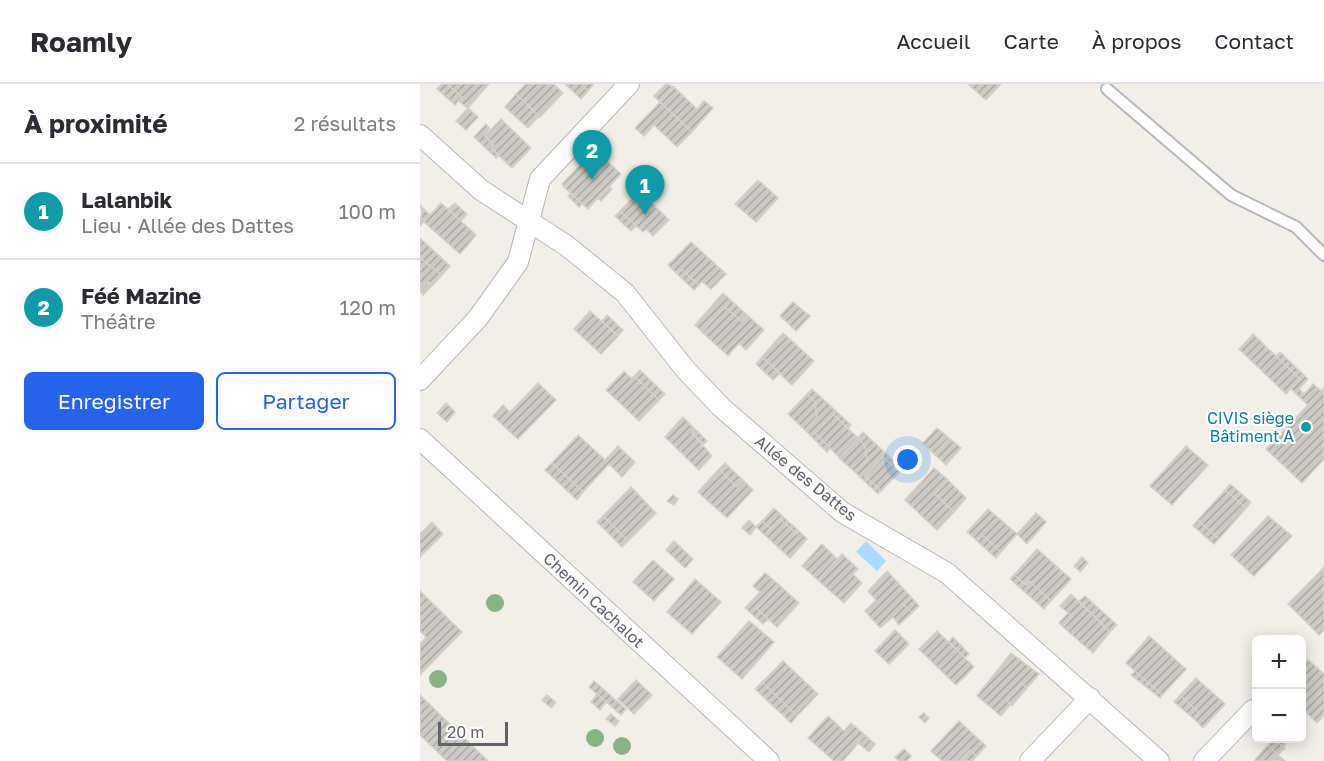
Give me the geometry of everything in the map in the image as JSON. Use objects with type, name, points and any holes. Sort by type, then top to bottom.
[{"type":"street","points":[[420,380],[478,318],[518,262],[540,179],[629,84]]},
{"type":"street","name":"Allée des Dattes","points":[[420,135],[481,190],[567,246],[625,293],[685,369],[721,407],[834,504],[947,573],[1159,761]]},
{"type":"street","name":"Chemin Cachalot","points":[[421,443],[769,761]]},
{"type":"street","points":[[1030,761],[1090,698]]},
{"type":"street","points":[[1204,761],[1252,711]]},
{"type":"lane","points":[[1107,89],[1231,195],[1296,227],[1324,255]]},
{"type":"water","points":[[866,541],[886,561],[877,571],[856,552]]},
{"type":"building","points":[[442,84],[447,84],[462,97],[455,105],[437,89]]},
{"type":"building","points":[[447,84],[489,84],[468,108],[458,101],[462,97]]},
{"type":"building","points":[[526,84],[554,84],[563,93],[540,117],[516,94]]},
{"type":"building","points":[[565,84],[581,84],[588,91],[581,99]]},
{"type":"building","points":[[581,84],[594,84],[588,91]]},
{"type":"building","points":[[666,84],[674,87],[660,102],[654,96]]},
{"type":"building","points":[[968,84],[1001,84],[986,100]]},
{"type":"building","points":[[674,87],[697,109],[704,101],[713,108],[692,132],[660,102]]},
{"type":"building","points":[[516,94],[539,116],[528,128],[505,107]]},
{"type":"building","points":[[660,102],[692,132],[677,147],[654,125],[644,136],[635,128]]},
{"type":"building","points":[[468,108],[478,117],[466,130],[456,121]]},
{"type":"building","points":[[501,119],[531,148],[512,168],[491,148],[494,145],[485,136]]},
{"type":"building","points":[[486,124],[490,129],[485,136],[494,145],[491,148],[499,155],[496,158],[474,137]]},
{"type":"building","points":[[595,149],[598,153],[565,188],[562,184]]},
{"type":"building","points":[[598,153],[621,174],[588,209],[565,188]]},
{"type":"building","points":[[758,180],[778,198],[756,222],[735,204]]},
{"type":"building","points":[[609,186],[612,189],[601,201],[598,198]]},
{"type":"building","points":[[639,191],[669,220],[653,236],[646,229],[643,232],[620,211]]},
{"type":"building","points":[[571,193],[582,204],[579,207],[568,196]]},
{"type":"building","points":[[441,203],[476,235],[460,254],[424,222]]},
{"type":"building","points":[[455,203],[467,214],[461,221],[448,209]]},
{"type":"building","points":[[420,205],[430,215],[420,226],[422,211]]},
{"type":"building","points":[[620,211],[636,226],[631,231],[615,216]]},
{"type":"building","points":[[420,238],[450,266],[442,275],[420,258]]},
{"type":"building","points":[[691,242],[726,274],[711,289],[702,281],[699,285],[681,269],[677,274],[668,265]]},
{"type":"building","points":[[420,258],[442,275],[433,285],[428,282],[420,291]]},
{"type":"building","points":[[681,269],[699,285],[694,290],[677,274]]},
{"type":"building","points":[[428,282],[433,285],[423,295],[420,291]]},
{"type":"building","points":[[723,293],[747,315],[741,321],[725,307],[702,332],[695,325]]},
{"type":"building","points":[[793,302],[810,316],[796,331],[780,316]]},
{"type":"building","points":[[725,307],[741,321],[747,315],[764,330],[746,350],[739,343],[728,356],[702,332]]},
{"type":"building","points":[[590,311],[618,336],[601,354],[574,329]]},
{"type":"building","points":[[607,315],[623,330],[618,336],[602,321]]},
{"type":"building","points":[[783,333],[814,361],[792,385],[762,357]]},
{"type":"building","points":[[1253,334],[1300,379],[1286,394],[1239,349]]},
{"type":"building","points":[[1280,352],[1308,379],[1299,389],[1304,394],[1313,384],[1321,391],[1308,405],[1291,389],[1300,379],[1276,356]]},
{"type":"building","points":[[762,357],[780,373],[773,380],[756,364]]},
{"type":"building","points":[[640,370],[665,394],[659,400],[634,376]]},
{"type":"building","points":[[624,371],[631,378],[634,376],[659,400],[639,421],[606,390]]},
{"type":"building","points":[[538,383],[556,400],[518,439],[493,416],[503,405],[510,412]]},
{"type":"building","name":"CIVIS siège Bâtiment A","points":[[1324,388],[1324,459],[1302,483],[1266,449]]},
{"type":"building","points":[[812,389],[851,425],[848,429],[833,414],[815,433],[830,448],[827,452],[805,430],[817,417],[815,402],[807,394]]},
{"type":"building","points":[[807,394],[815,402],[817,417],[805,430],[788,414]]},
{"type":"building","points":[[446,403],[455,412],[447,422],[437,413]]},
{"type":"building","points":[[833,414],[858,438],[840,458],[815,433]]},
{"type":"building","points":[[683,417],[695,429],[692,433],[712,456],[699,470],[665,437]]},
{"type":"building","points":[[937,428],[949,438],[934,454],[923,443]]},
{"type":"building","points":[[695,429],[707,441],[704,444],[692,433]]},
{"type":"building","points":[[863,432],[902,469],[899,472],[883,457],[865,476],[881,491],[878,494],[855,472],[867,460],[865,445],[858,438]]},
{"type":"building","points":[[578,435],[605,460],[618,446],[635,462],[622,477],[609,464],[583,492],[552,463]]},
{"type":"building","points":[[858,438],[865,445],[867,460],[855,472],[839,458]]},
{"type":"building","points":[[949,438],[961,448],[946,465],[934,454]]},
{"type":"building","points":[[1186,446],[1208,465],[1172,505],[1150,486]]},
{"type":"building","points":[[883,457],[899,472],[881,491],[865,476]]},
{"type":"building","points":[[552,463],[583,492],[577,500],[545,470]]},
{"type":"building","points":[[725,463],[743,480],[737,487],[719,469]]},
{"type":"building","points":[[934,468],[948,480],[935,494],[954,512],[937,530],[905,500]]},
{"type":"building","points":[[719,469],[737,487],[743,480],[753,490],[727,518],[698,492]]},
{"type":"building","points":[[948,480],[966,498],[954,512],[935,494]]},
{"type":"building","points":[[1230,484],[1251,502],[1246,508],[1225,490]]},
{"type":"building","points":[[631,487],[656,513],[628,541],[603,516]]},
{"type":"building","points":[[1225,490],[1246,508],[1219,539],[1198,520]]},
{"type":"building","points":[[673,495],[678,499],[674,505],[667,501]]},
{"type":"building","points":[[774,508],[782,516],[771,528],[762,521]]},
{"type":"building","points":[[988,509],[1017,534],[1001,552],[982,535],[977,541],[967,532]]},
{"type":"building","points":[[1036,513],[1046,522],[1027,544],[1017,534]]},
{"type":"building","points":[[603,516],[628,541],[622,547],[597,522]]},
{"type":"building","points":[[782,516],[799,531],[797,534],[780,519]]},
{"type":"building","points":[[1268,516],[1292,536],[1254,576],[1231,555]]},
{"type":"building","points":[[780,519],[797,534],[799,531],[807,539],[790,558],[765,535]]},
{"type":"building","points":[[749,520],[756,527],[750,535],[742,528]]},
{"type":"building","points":[[1198,520],[1219,539],[1214,544],[1193,526]]},
{"type":"building","points":[[762,521],[771,528],[765,535],[756,527]]},
{"type":"building","points":[[432,522],[443,534],[420,557],[420,534]]},
{"type":"building","points":[[982,535],[1001,552],[996,558],[977,541]]},
{"type":"building","points":[[674,541],[693,559],[685,568],[666,550]]},
{"type":"building","points":[[822,544],[837,559],[818,580],[802,566]]},
{"type":"building","points":[[1037,549],[1071,579],[1051,601],[1029,581],[1026,585],[1014,575]]},
{"type":"building","points":[[842,554],[858,569],[853,574],[862,583],[844,603],[818,580]]},
{"type":"building","points":[[1082,557],[1088,563],[1080,572],[1074,566]]},
{"type":"building","points":[[653,560],[674,579],[654,601],[633,582]]},
{"type":"building","points":[[1324,567],[1324,630],[1319,635],[1288,604]]},
{"type":"building","points":[[887,571],[911,597],[903,604],[912,613],[899,625],[893,617],[880,628],[865,611],[876,600],[868,591]]},
{"type":"building","points":[[765,573],[779,585],[757,609],[768,619],[763,624],[745,608],[760,592],[753,586]]},
{"type":"building","points":[[1014,575],[1026,585],[1029,581],[1051,601],[1044,609],[1010,579]]},
{"type":"building","points":[[695,579],[721,602],[692,634],[667,612]]},
{"type":"building","points":[[779,585],[799,603],[777,627],[757,609]]},
{"type":"building","points":[[420,591],[462,632],[420,675],[420,644],[426,637],[420,631]]},
{"type":"building","points":[[1071,594],[1110,632],[1093,653],[1063,627],[1072,616],[1060,606]]},
{"type":"building","points":[[1085,596],[1117,625],[1110,632],[1079,601]]},
{"type":"building","points":[[911,597],[919,606],[912,613],[903,604]]},
{"type":"building","points":[[1068,613],[1072,616],[1063,627],[1059,623]]},
{"type":"building","points":[[749,621],[774,642],[742,679],[717,657]]},
{"type":"building","points":[[895,630],[909,644],[889,664],[875,651]]},
{"type":"building","points":[[937,631],[974,667],[956,685],[919,649]]},
{"type":"building","points":[[1149,636],[1186,669],[1162,695],[1126,663]]},
{"type":"building","points":[[953,637],[969,654],[965,658],[949,642]]},
{"type":"building","points":[[1011,653],[1039,674],[1027,688],[1022,683],[1007,701],[1011,704],[1001,716],[977,696]]},
{"type":"building","points":[[1308,660],[1324,674],[1324,705],[1312,718],[1306,712],[1306,663]]},
{"type":"building","points":[[783,661],[818,694],[797,716],[762,682]]},
{"type":"building","points":[[1135,671],[1162,695],[1160,698],[1131,675]]},
{"type":"building","points":[[1196,678],[1225,704],[1203,728],[1194,719],[1199,713],[1180,695]]},
{"type":"building","points":[[636,680],[652,695],[634,714],[618,699]]},
{"type":"building","points":[[594,681],[626,709],[621,715],[589,687]]},
{"type":"building","points":[[762,682],[797,716],[791,723],[755,689]]},
{"type":"building","points":[[1022,683],[1027,688],[1012,706],[1007,701]]},
{"type":"building","points":[[597,694],[606,702],[600,710],[591,702]]},
{"type":"building","points":[[420,695],[488,761],[447,761],[420,735]]},
{"type":"building","points":[[547,695],[556,702],[551,708],[542,700]]},
{"type":"building","points":[[1180,695],[1199,713],[1194,719],[1174,702]]},
{"type":"building","points":[[1324,705],[1324,715],[1317,723],[1312,718]]},
{"type":"building","points":[[924,713],[929,718],[925,723],[919,717]]},
{"type":"building","points":[[611,714],[619,721],[615,726],[606,719]]},
{"type":"building","points":[[828,716],[844,731],[851,723],[865,735],[843,761],[834,761],[808,738]]},
{"type":"building","points":[[959,721],[986,746],[977,756],[970,750],[959,761],[942,761],[931,751]]},
{"type":"building","points":[[865,735],[875,744],[869,752],[858,743]]},
{"type":"building","points":[[1279,743],[1285,748],[1278,755],[1268,745]]},
{"type":"building","points":[[1268,745],[1278,755],[1273,761],[1254,761]]},
{"type":"building","points":[[904,749],[911,756],[907,761],[899,761],[895,757]]},
{"type":"building","points":[[970,750],[977,756],[972,761],[961,761]]},
{"type":"building","points":[[1278,755],[1285,761],[1273,761]]},
{"type":"place","name":"Féé Mazine","points":[[592,180]]},
{"type":"place","name":"Lalanbik","points":[[645,215]]},
{"type":"place","name":"CIVIS siège Bâtiment A","points":[[1306,427]]}]
